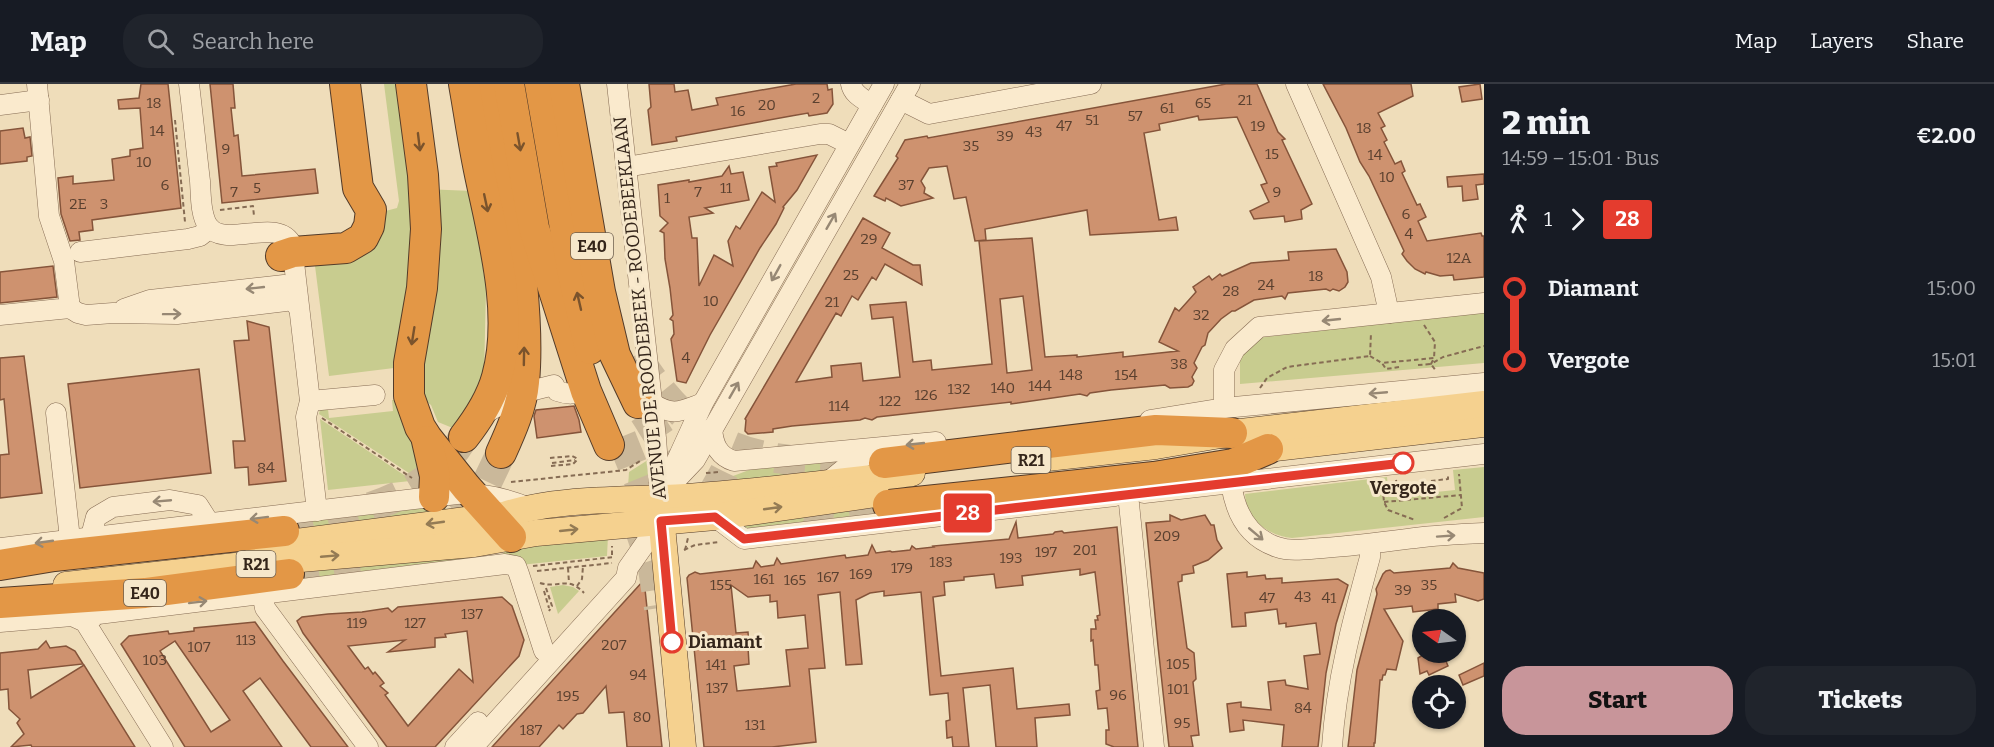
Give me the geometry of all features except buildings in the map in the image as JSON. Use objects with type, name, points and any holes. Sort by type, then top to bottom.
[{"type":"highway","points":[[286,273],[346,248],[363,237],[369,226],[371,210],[358,188],[345,84]]},
{"type":"highway","points":[[411,84],[423,175],[426,229],[422,288],[409,363],[409,396],[420,427],[427,438],[502,527]]},
{"type":"highway","points":[[464,84],[492,231],[503,324],[497,378],[487,403],[471,427]]},
{"type":"highway","name":"E40","points":[[509,84],[534,228],[586,391],[615,441],[573,274],[540,84]]},
{"type":"highway","name":"E40","points":[[564,84],[600,292],[615,355],[645,403]]},
{"type":"highway","name":"E40","points":[[580,84],[615,294],[623,327],[636,355]]},
{"type":"highway","points":[[490,96],[522,284],[525,317],[522,393],[510,434],[501,453]]},
{"type":"highway","points":[[882,455],[1156,430],[1228,421]]},
{"type":"highway","points":[[427,438],[435,476],[427,490]]},
{"type":"highway","points":[[888,505],[1154,477],[1233,464],[1268,449]]},
{"type":"highway","points":[[0,564],[284,531]]},
{"type":"highway","name":"E40","points":[[0,603],[145,593],[289,574]]},
{"type":"main road","name":"R21","points":[[0,577],[284,544],[502,527],[536,533],[661,509],[712,495],[1156,446],[1228,421],[1484,404]]},
{"type":"main road","name":"R21","points":[[0,592],[289,560],[474,544],[502,527],[527,507],[661,509],[715,517],[865,495],[1484,424]]},
{"type":"main road","name":"AVENUE DE ROODEBEEK - ROODEBEEKLAAN","points":[[661,509],[683,747]]},
{"type":"street","points":[[189,84],[205,220],[210,228],[286,273]]},
{"type":"street","name":"AVENUE DE ROODEBEEK - ROODEBEEKLAAN","points":[[617,84],[645,403],[661,509]]},
{"type":"street","points":[[850,84],[858,96],[872,105]]},
{"type":"street","points":[[661,509],[703,404],[884,84]]},
{"type":"street","points":[[455,747],[618,572],[620,563],[695,460],[905,92],[929,114],[1091,84]]},
{"type":"street","points":[[1296,84],[1381,277],[1380,314]]},
{"type":"street","points":[[0,105],[38,92],[49,216],[64,261],[70,308]]},
{"type":"street","points":[[626,167],[820,134],[829,134],[849,144]]},
{"type":"street","points":[[826,187],[844,198]]},
{"type":"street","points":[[80,252],[188,239],[200,236],[210,228]]},
{"type":"street","points":[[0,315],[70,308],[86,315],[113,313],[150,300],[286,273]]},
{"type":"street","points":[[286,273],[296,400],[312,411],[375,395]]},
{"type":"street","points":[[1484,303],[1259,327],[1235,349],[1224,370],[1228,421],[1484,382]]},
{"type":"street","points":[[471,427],[522,393],[554,385],[557,391],[564,394],[571,395],[586,391]]},
{"type":"street","points":[[645,403],[673,412],[703,404]]},
{"type":"street","points":[[312,411],[317,511]]},
{"type":"street","points":[[56,413],[70,539]]},
{"type":"street","points":[[712,428],[713,440],[720,454],[725,459],[734,461],[882,455]]},
{"type":"street","points":[[715,517],[744,539],[1484,454]]},
{"type":"street","points":[[829,482],[850,464],[882,455]]},
{"type":"street","points":[[1231,483],[1240,517],[1254,534],[1266,542],[1293,550],[1370,545],[1415,538],[1484,533]]},
{"type":"street","points":[[0,548],[317,511],[427,490],[494,496],[527,507]]},
{"type":"street","points":[[1128,494],[1154,747]]},
{"type":"street","points":[[91,536],[96,517],[113,507],[170,500],[198,505],[210,524]]},
{"type":"street","points":[[1332,747],[1348,637],[1370,557],[1370,545]]},
{"type":"street","points":[[473,747],[626,578],[620,563]]},
{"type":"street","points":[[0,622],[85,618],[262,593],[505,564],[520,571],[544,651]]},
{"type":"street","points":[[262,593],[265,608],[368,747]]},
{"type":"street","points":[[85,618],[163,747]]},
{"type":"path","points":[[174,114],[185,226]]},
{"type":"path","points":[[220,210],[253,206],[254,218]]},
{"type":"path","points":[[1414,310],[1436,342],[1431,364]]},
{"type":"path","points":[[1370,356],[1380,314]]},
{"type":"path","points":[[1418,365],[1431,364],[1443,357],[1484,346]]},
{"type":"path","points":[[1257,393],[1268,378],[1287,367],[1370,356],[1382,363],[1386,369],[1399,367]]},
{"type":"path","points":[[1382,363],[1434,358]]},
{"type":"path","points":[[312,411],[427,490]]},
{"type":"path","points":[[550,458],[572,456],[578,459]]},
{"type":"path","points":[[571,458],[578,459]]},
{"type":"path","points":[[551,465],[578,459]]},
{"type":"path","points":[[509,482],[626,470]]},
{"type":"path","points":[[1431,481],[1448,479]]},
{"type":"path","points":[[1442,520],[1462,508],[1459,479]]},
{"type":"path","points":[[1397,485],[1412,483]]},
{"type":"path","points":[[1382,487],[1384,502],[1388,510],[1415,519]]},
{"type":"path","points":[[1384,502],[1461,495]]},
{"type":"path","points":[[685,550],[695,545]]},
{"type":"path","points":[[520,571],[620,563]]},
{"type":"path","points":[[520,571],[620,563]]},
{"type":"path","points":[[577,586],[582,579],[583,566]]},
{"type":"path","points":[[567,568],[569,583]]},
{"type":"path","points":[[520,571],[539,583],[549,586],[569,583],[577,586],[584,593]]},
{"type":"path","points":[[549,606],[545,589],[552,606],[549,611]]},
{"type":"green space","points":[[384,84],[407,84],[424,189],[472,191],[486,289],[484,376],[460,431],[438,422],[431,405],[400,381],[394,368],[329,376],[314,258],[378,213],[397,208],[399,201]]},
{"type":"green space","points":[[1484,312],[1484,363],[1240,384],[1240,356],[1257,338]]},
{"type":"green space","points":[[392,400],[395,400],[430,476],[415,477],[319,414],[320,409],[328,409],[329,418],[393,411]]},
{"type":"green space","points":[[320,419],[410,479],[410,481],[328,490]]},
{"type":"green space","points":[[850,456],[830,473],[713,483],[714,479],[733,476],[760,466]]},
{"type":"green space","points":[[651,458],[651,471],[648,479],[641,484],[628,487],[629,472]]},
{"type":"green space","points":[[1484,467],[1484,517],[1292,538],[1275,534],[1260,525],[1246,503],[1245,494],[1387,477],[1389,497],[1455,490],[1453,470]]},
{"type":"green space","points":[[888,500],[889,513],[751,529],[743,527],[742,522]]},
{"type":"green space","points":[[443,501],[448,514],[285,536],[283,520]]},
{"type":"green space","points":[[608,536],[607,556],[520,565],[500,558],[506,550]]},
{"type":"green space","points":[[463,552],[468,565],[289,581],[303,566]]},
{"type":"green space","points":[[563,585],[579,591],[558,614],[550,587]]},
{"type":"tunnel","points":[[636,355],[660,390],[685,416],[710,435],[737,448],[798,461],[875,463]]},
{"type":"tunnel","points":[[644,413],[675,458],[694,472],[748,499]]},
{"type":"tunnel","points":[[284,531],[385,502],[407,491],[428,478],[447,460],[464,437]]},
{"type":"tunnel","points":[[621,437],[656,523]]},
{"type":"tunnel","points":[[458,515],[482,493],[501,453]]},
{"type":"tunnel","points":[[804,510],[845,512],[888,505]]},
{"type":"tunnel","points":[[636,518],[653,569],[659,608]]},
{"type":"tunnel","points":[[289,574],[360,565]]},
{"type":"bus line","name":"28","points":[[672,642],[661,521],[715,517],[744,539],[1403,463]]},
{"type":"place","name":"Vergote","points":[[1403,463]]},
{"type":"place","name":"Diamant","points":[[672,642]]}]
